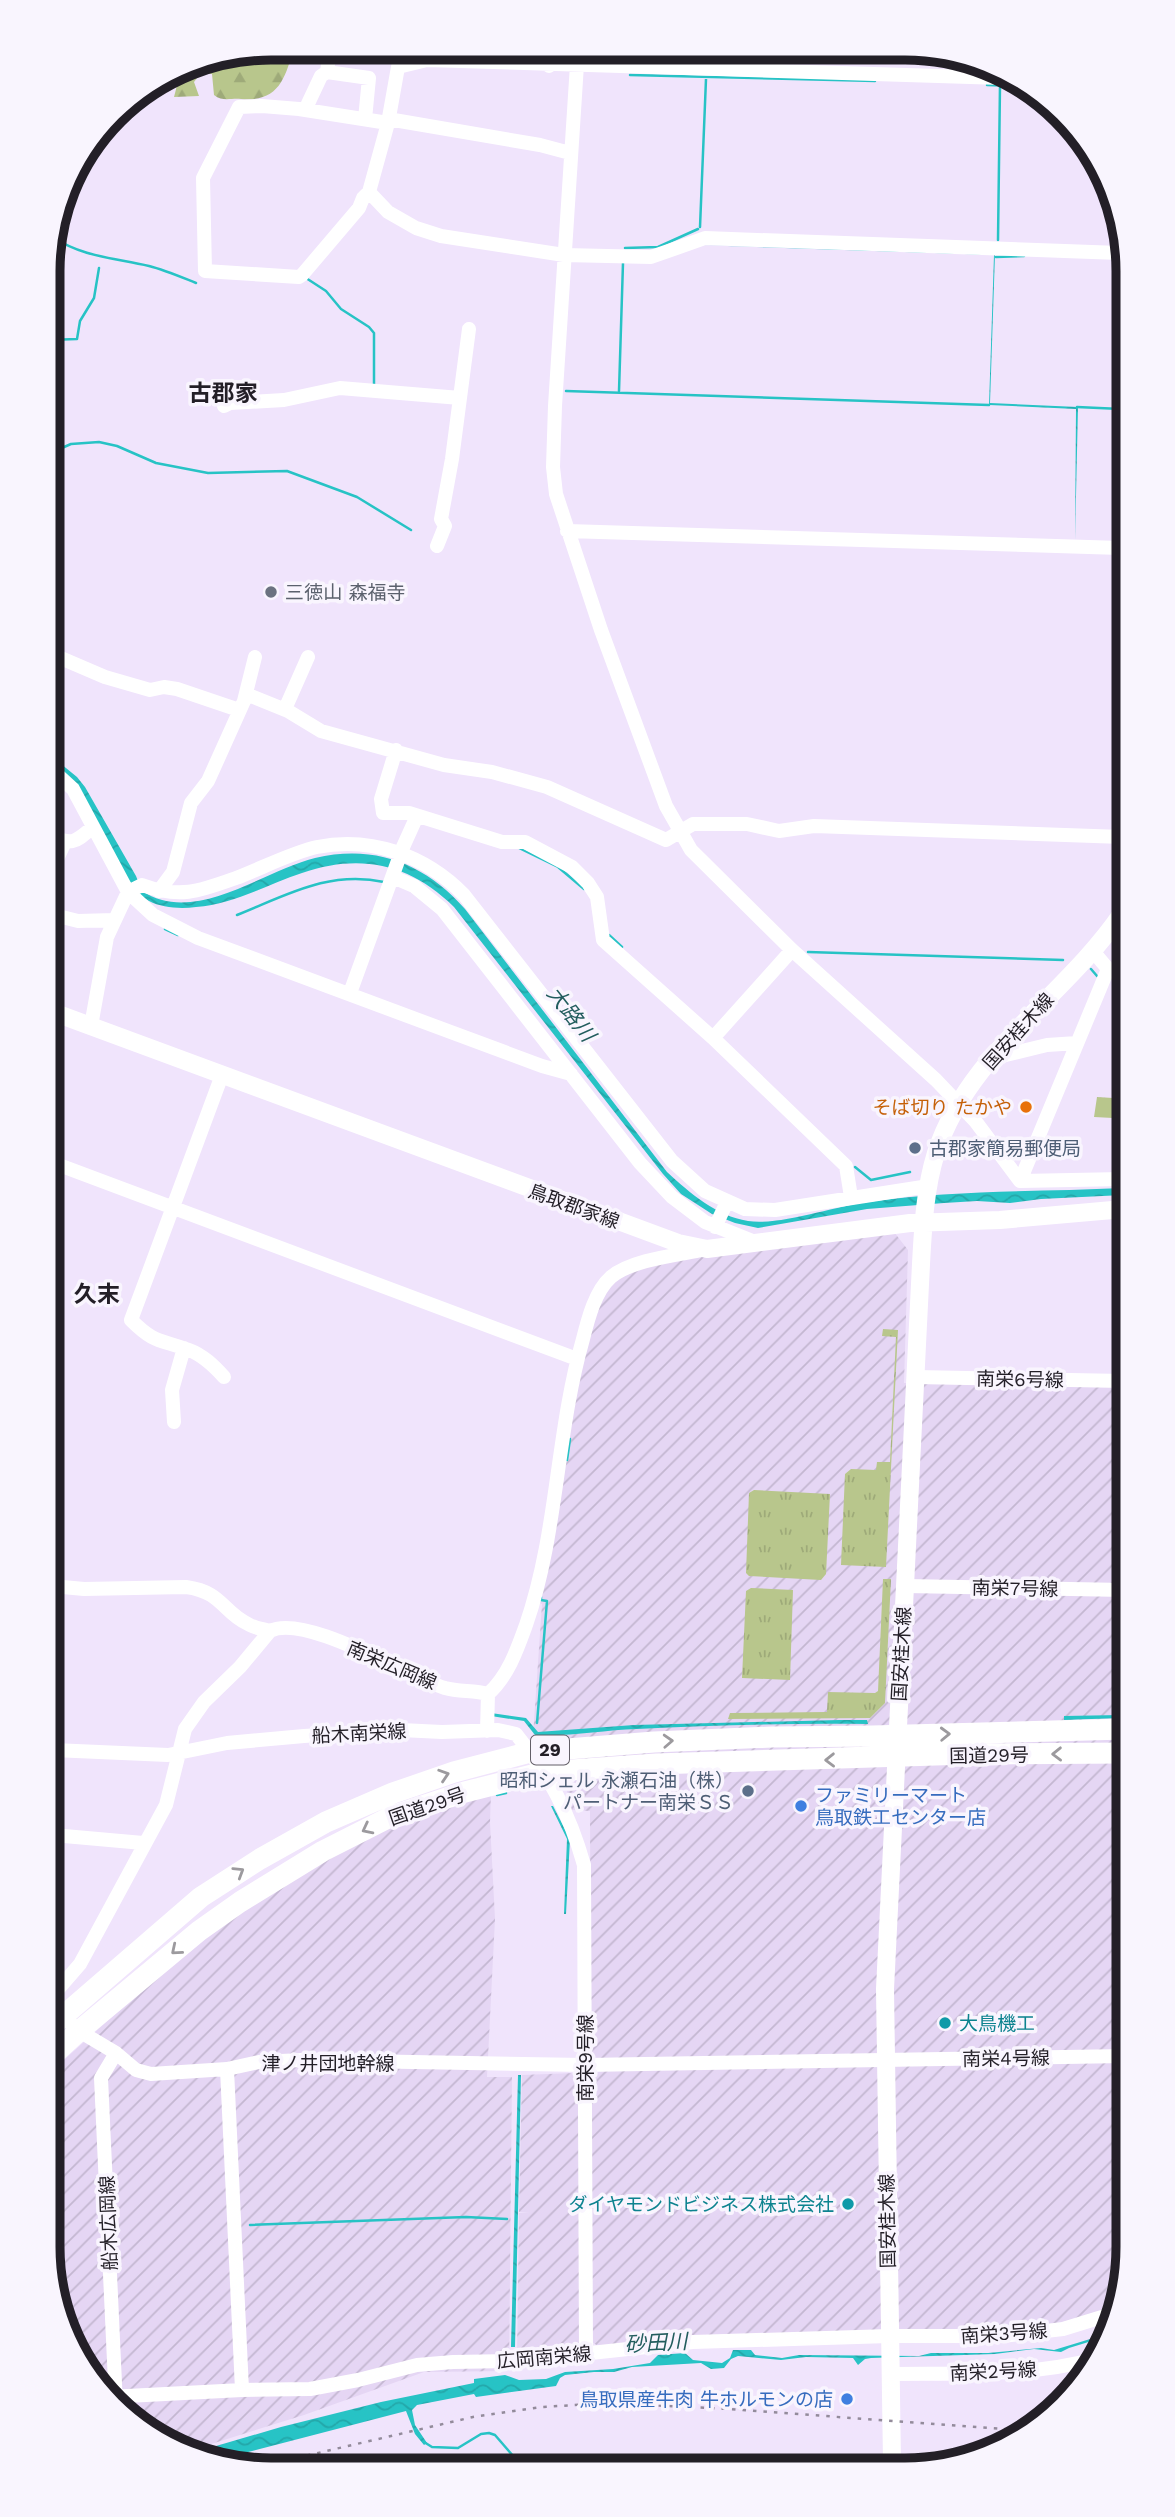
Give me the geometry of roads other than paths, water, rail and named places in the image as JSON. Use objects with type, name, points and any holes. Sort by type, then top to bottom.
[{"type":"highway","name":"国道29号","points":[[60,2013],[201,1897],[326,1822],[415,1784],[530,1752],[711,1739],[1115,1728]]},
{"type":"highway","name":"国道29号","points":[[60,2048],[199,1931],[240,1902],[323,1851],[392,1816],[465,1792],[544,1772],[656,1764],[1115,1753]]},
{"type":"main road","name":"国安桂木線","points":[[892,2458],[885,1989],[915,1377],[927,1203],[937,1151],[973,1081],[1116,921]]},
{"type":"main road","name":"鳥取郡家線","points":[[60,1015],[678,1244],[707,1249],[755,1242],[927,1203],[1000,1220],[1116,1210]]},
{"type":"street","points":[[327,72],[328,60]]},
{"type":"street","points":[[411,60],[398,67],[388,121],[369,192],[357,211],[299,277],[205,271],[203,178],[239,107],[305,110],[388,121],[540,145],[570,153]]},
{"type":"street","points":[[486,60],[549,66],[988,78]]},
{"type":"street","points":[[546,60],[549,66]]},
{"type":"street","points":[[577,60],[553,467],[556,494],[666,806],[691,850],[792,950],[936,1080],[989,1138],[1020,1181]]},
{"type":"street","points":[[305,110],[321,76],[327,72],[369,78],[365,119]]},
{"type":"street","points":[[369,192],[388,212],[416,228],[441,236],[564,255],[651,257],[705,238],[1115,253]]},
{"type":"street","points":[[437,546],[445,526],[441,519],[452,459],[469,329]]},
{"type":"street","points":[[224,406],[230,403],[284,400],[340,388],[460,398]]},
{"type":"street","points":[[567,531],[1116,548]]},
{"type":"street","points":[[159,891],[173,872],[191,803],[208,781],[246,694],[255,656]]},
{"type":"street","points":[[285,709],[308,657]]},
{"type":"street","points":[[60,658],[105,677],[150,690],[164,687],[177,689],[239,710]]},
{"type":"street","points":[[246,694],[285,709],[321,731],[444,765],[525,779],[666,840],[680,829],[693,824],[718,823],[747,824],[779,831],[814,826],[1116,837]]},
{"type":"street","points":[[396,750],[381,799],[383,813],[409,813],[502,842],[526,842],[572,867],[597,897],[603,940],[713,1038],[846,1166],[851,1197]]},
{"type":"street","points":[[60,777],[73,789],[93,827],[153,915],[198,938],[542,1066],[570,1074]]},
{"type":"street","points":[[350,993],[401,853],[418,816]]},
{"type":"street","points":[[60,840],[75,842],[93,827]]},
{"type":"street","points":[[60,853],[65,842]]},
{"type":"street","points":[[134,889],[177,894],[205,889],[319,847],[378,846],[401,853],[433,868],[464,895],[672,1161],[696,1184],[745,1209],[775,1210],[851,1197],[927,1203]]},
{"type":"street","points":[[393,877],[414,886],[442,909],[659,1185],[715,1227],[755,1242]]},
{"type":"street","points":[[91,1026],[107,937],[114,920],[134,889]]},
{"type":"street","points":[[60,916],[78,921],[114,920]]},
{"type":"street","points":[[713,1038],[792,950]]},
{"type":"street","points":[[1020,1181],[1108,969],[1091,950]]},
{"type":"street","points":[[993,1058],[1047,1045],[1077,1043]]},
{"type":"street","points":[[222,1075],[131,1320],[153,1339],[202,1356],[224,1377]]},
{"type":"street","points":[[60,1165],[577,1359]]},
{"type":"street","points":[[1020,1181],[1116,1179]]},
{"type":"street","points":[[715,1227],[727,1202]]},
{"type":"street","points":[[487,1731],[488,1694],[508,1669],[520,1643],[538,1585],[550,1530],[577,1359],[589,1316],[609,1279],[622,1269],[707,1249]]},
{"type":"street","points":[[174,1422],[172,1390],[184,1348]]},
{"type":"street","name":"南栄6号線","points":[[915,1377],[1115,1381]]},
{"type":"street","name":"南栄7号線","points":[[905,1586],[1115,1590]]},
{"type":"street","points":[[60,1587],[201,1589],[215,1596],[246,1624],[270,1631],[240,1667],[204,1702],[185,1730],[166,1805],[143,1843],[80,1964],[60,1987]]},
{"type":"street","name":"南栄広岡線","points":[[270,1631],[275,1628],[302,1628],[368,1653],[447,1689],[476,1690],[488,1694]]},
{"type":"street","name":"船木南栄線","points":[[60,1750],[148,1755],[180,1753],[226,1743],[401,1730],[516,1734],[530,1752]]},
{"type":"street","name":"南栄9号線","points":[[530,1752],[544,1772],[572,1825],[584,1865],[586,2353]]},
{"type":"street","points":[[60,1836],[143,1843]]},
{"type":"street","name":"津ノ井団地幹線","points":[[60,2019],[116,2053],[136,2070],[151,2074],[302,2060],[585,2065],[885,2060]]},
{"type":"street","name":"船木広岡線","points":[[113,2387],[102,2078],[116,2053]]},
{"type":"street","name":"南栄4号線","points":[[885,2060],[1115,2056]]},
{"type":"street","points":[[125,2399],[242,2390],[227,2069]]},
{"type":"street","name":"南栄3号線","points":[[889,2339],[1003,2336],[1063,2329],[1103,2316]]},
{"type":"street","name":"広岡南栄線","points":[[242,2390],[310,2389],[417,2365],[516,2361],[693,2342],[889,2339]]},
{"type":"street","name":"南栄2号線","points":[[890,2371],[1033,2370],[1080,2363]]},
{"type":"water","points":[[698,245],[995,254],[990,403],[1078,407],[1075,541],[1076,409],[989,405],[994,255]]},
{"type":"water","points":[[60,763],[85,787],[142,891],[162,900],[184,902],[206,899],[315,858],[337,854],[379,856],[416,869],[450,893],[465,909],[667,1172],[714,1209],[736,1218],[775,1221],[868,1202],[964,1193],[1116,1188],[1116,1195],[867,1209],[758,1228],[735,1223],[712,1214],[681,1194],[454,907],[420,881],[384,866],[344,864],[302,873],[237,898],[210,905],[178,908],[149,901],[133,889],[60,778]]},
{"type":"water","points":[[491,1713],[526,1718],[538,1732],[634,1725],[839,1720],[867,1720],[868,1724],[723,1725],[535,1735],[524,1721],[491,1716]]},
{"type":"water","points":[[1115,1715],[1115,1718],[1064,1720],[1064,1716]]},
{"type":"water","points":[[551,1806],[570,1839],[566,1914],[567,1839]]},
{"type":"water","points":[[518,2075],[521,2075],[515,2347],[511,2347]]},
{"type":"water","points":[[1095,2338],[1094,2340],[1061,2352],[1034,2349],[995,2354],[871,2358],[858,2365],[853,2358],[806,2357],[781,2360],[738,2356],[731,2359],[724,2368],[711,2369],[701,2363],[565,2375],[556,2386],[476,2397],[474,2394],[417,2405],[412,2410],[415,2425],[427,2443],[424,2445],[415,2434],[406,2411],[239,2454],[210,2448],[381,2402],[474,2383],[474,2379],[505,2375],[519,2380],[546,2379],[565,2372],[650,2363],[658,2355],[685,2353],[693,2360],[722,2363],[730,2358],[733,2350],[751,2350],[755,2355],[782,2358],[799,2355],[919,2356],[931,2353],[988,2353],[1041,2348],[1054,2350]]},
{"type":"waterway","points":[[630,75],[875,81]]},
{"type":"waterway","points":[[700,227],[706,79]]},
{"type":"waterway","points":[[987,85],[1005,86]]},
{"type":"waterway","points":[[998,240],[1000,85]]},
{"type":"waterway","points":[[625,248],[658,247],[698,229]]},
{"type":"waterway","points":[[62,243],[87,253],[155,268],[196,283]]},
{"type":"waterway","points":[[996,257],[1024,256]]},
{"type":"waterway","points":[[619,391],[623,263]]},
{"type":"waterway","points":[[60,340],[77,339],[80,321],[94,298],[99,268]]},
{"type":"waterway","points":[[306,278],[326,291],[341,309],[374,333],[374,385]]},
{"type":"waterway","points":[[566,391],[989,405]]},
{"type":"waterway","points":[[1077,407],[1116,409]]},
{"type":"waterway","points":[[60,449],[71,444],[99,442],[117,446],[156,463],[208,473],[287,471],[357,497],[411,530]]},
{"type":"waterway","points":[[519,848],[558,867],[584,889]]},
{"type":"waterway","points":[[237,915],[309,886],[345,879],[384,882]]},
{"type":"waterway","points":[[165,929],[178,935]]},
{"type":"waterway","points":[[609,935],[622,947]]},
{"type":"waterway","points":[[808,952],[1063,960]]},
{"type":"waterway","points":[[1091,969],[1097,976]]},
{"type":"waterway","points":[[855,1167],[871,1180],[910,1172]]},
{"type":"waterway","points":[[567,1460],[570,1439]]},
{"type":"waterway","points":[[537,1723],[547,1601],[541,1600],[541,1597]]},
{"type":"waterway","points":[[497,1795],[506,1793]]},
{"type":"waterway","points":[[250,2225],[466,2217],[507,2219]]},
{"type":"waterway","points":[[424,2442],[432,2447],[458,2448],[481,2434],[489,2433],[495,2435],[516,2458]]},
{"type":"railway","points":[[296,2458],[473,2417],[542,2407],[608,2403],[1009,2429]]},
{"type":"place","name":"三徳山 森福寺","points":[[271,592]]},
{"type":"place","name":"そば切り たかや","points":[[1026,1107]]},
{"type":"place","name":"古郡家簡易郵便局","points":[[915,1148]]},
{"type":"place","name":"昭和シェル 永瀬石油（株） パートナー南栄ＳＳ","points":[[748,1791]]},
{"type":"place","name":"ファミリーマート 鳥取鉄工センター店","points":[[801,1806]]},
{"type":"place","name":"大鳥機工","points":[[945,2023]]},
{"type":"place","name":"ダイヤモンドビジネス株式会社","points":[[848,2204]]},
{"type":"place","name":"鳥取県産牛肉 牛ホルモンの店","points":[[847,2399]]},
{"type":"district","name":"古郡家","points":[[223,393]]},
{"type":"district","name":"久末","points":[[97,1294]]},
{"type":"water label","name":"大路川","points":[[571,1014]]},
{"type":"water label","name":"砂田川","points":[[656,2343]]}]
